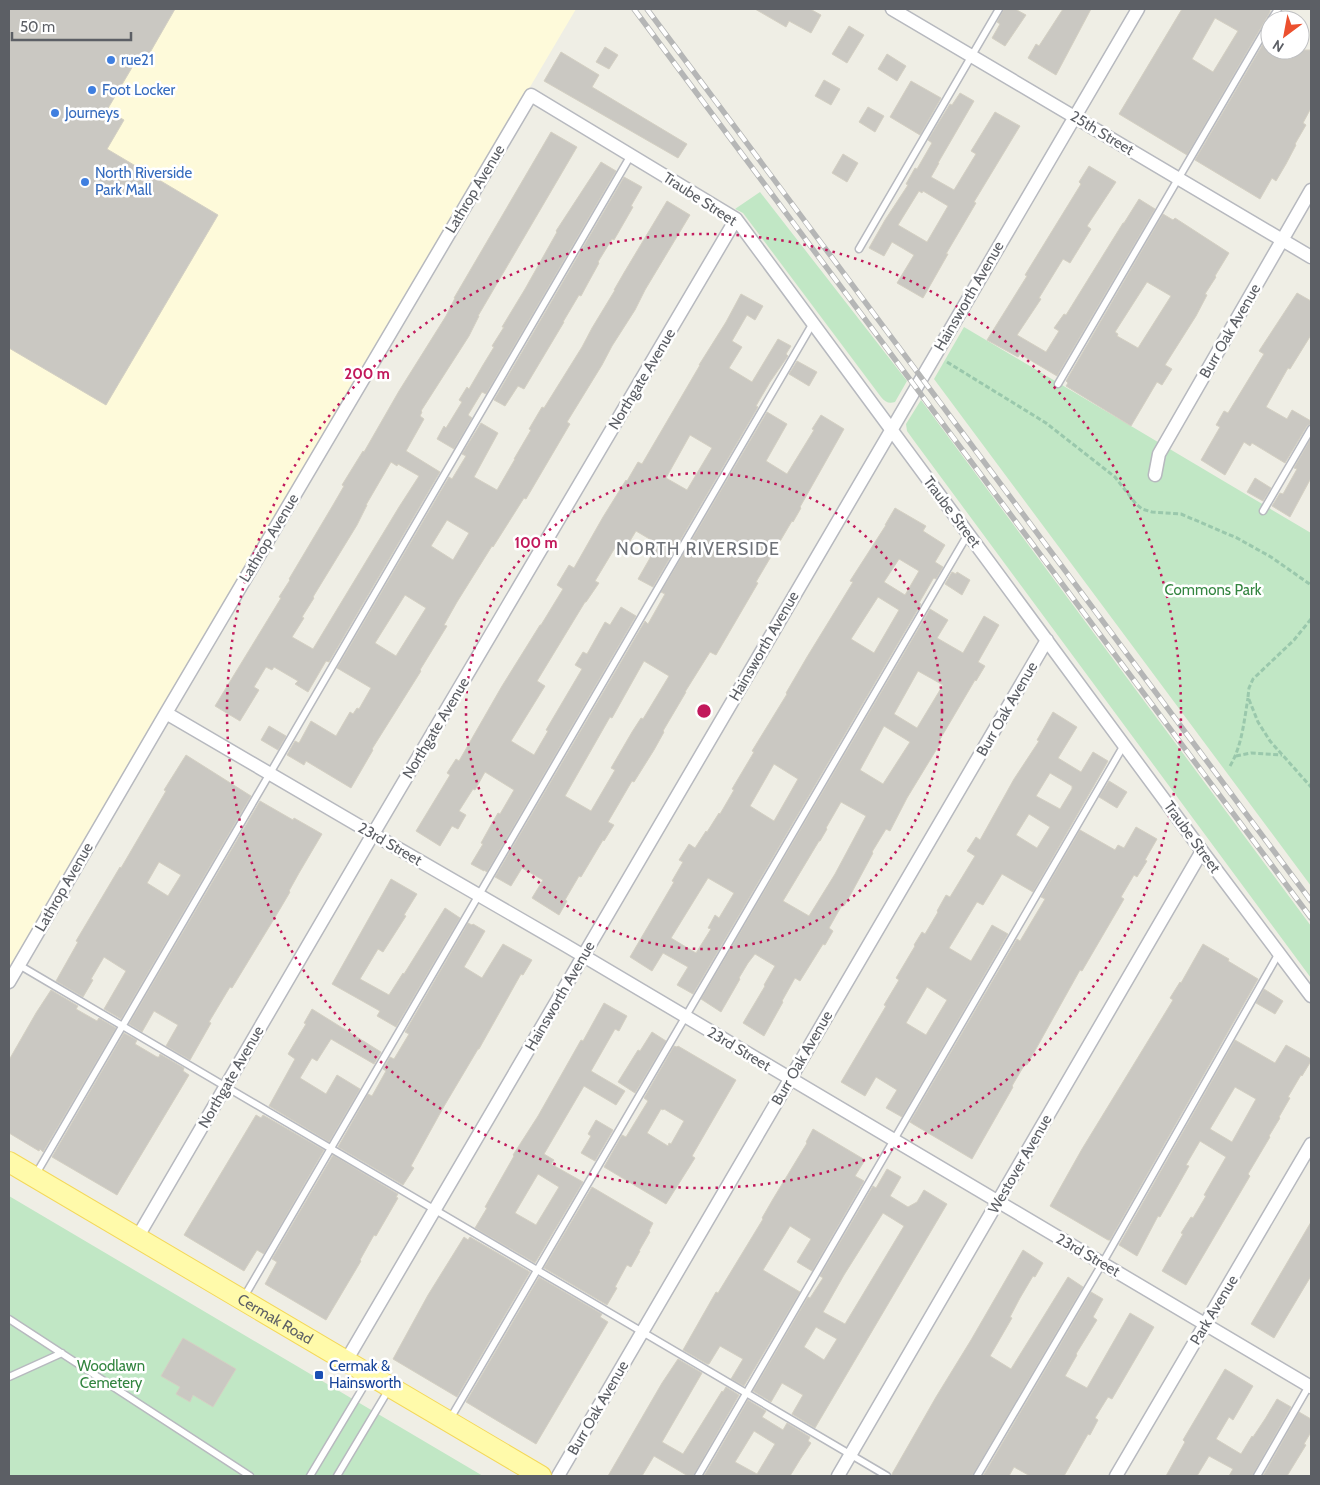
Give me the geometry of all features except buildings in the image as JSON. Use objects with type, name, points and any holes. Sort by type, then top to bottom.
[{"type":"main road","name":"Cermak Road","points":[[9,1162],[541,1476]]},
{"type":"street","name":"25th Street","points":[[892,9],[1311,257]]},
{"type":"street","name":"Hainsworth Avenue","points":[[346,1361],[890,429],[1138,9]]},
{"type":"street","name":"Traube Street","points":[[531,95],[736,219],[1202,852],[1311,996]]},
{"type":"street","name":"Lathrop Avenue","points":[[9,982],[531,95]]},
{"type":"street","name":"Burr Oak Avenue","points":[[1155,475],[1159,454],[1311,190]]},
{"type":"street","name":"Northgate Avenue","points":[[137,1238],[736,219]]},
{"type":"street","name":"Burr Oak Avenue","points":[[558,1476],[1047,640]]},
{"type":"street","name":"23rd Street","points":[[166,713],[1311,1385]]},
{"type":"street","name":"Westover Avenue","points":[[838,1476],[1202,852]]},
{"type":"street","name":"Park Avenue","points":[[1116,1476],[1311,1144]]},
{"type":"lane","points":[[859,249],[999,9]]},
{"type":"lane","points":[[1058,384],[1260,38]]},
{"type":"lane","points":[[34,1177],[631,155]]},
{"type":"lane","points":[[242,1300],[813,323]]},
{"type":"lane","points":[[1263,511],[1311,429]]},
{"type":"lane","points":[[448,1422],[968,534]]},
{"type":"lane","points":[[698,1476],[1124,745]]},
{"type":"lane","points":[[977,1476],[1102,1264],[1279,953]]},
{"type":"lane","points":[[19,965],[887,1476]]},
{"type":"lane","points":[[9,1318],[250,1476]]},
{"type":"lane","points":[[9,1377],[62,1353]]},
{"type":"lane","points":[[310,1476],[370,1375]]},
{"type":"lane","points":[[1257,1476],[1311,1385]]},
{"type":"lane","points":[[337,1476],[390,1387]]},
{"type":"path","points":[[935,354],[1046,423],[1115,477],[1142,509],[1152,512],[1181,514],[1237,538],[1271,557],[1311,585]]},
{"type":"path","points":[[1230,766],[1236,756],[1244,726],[1249,688],[1253,679],[1294,640],[1311,618]]},
{"type":"path","points":[[1248,698],[1258,722],[1270,742],[1311,787]]},
{"type":"path","points":[[1236,756],[1251,754],[1282,755]]},
{"type":"shaded area","name":"North Riverside Park Mall","points":[[9,9],[576,9],[9,970]]},
{"type":"green space","points":[[760,192],[907,381],[895,402],[887,402],[881,397],[743,213],[735,209]]},
{"type":"green space","name":"Commons Park","points":[[964,327],[1311,533],[1311,886],[934,379]]},
{"type":"green space","points":[[921,400],[1311,926],[1311,978],[907,431],[906,424]]},
{"type":"green space","name":"Woodlawn Cemetery","points":[[9,1196],[483,1476],[9,1476]]},
{"type":"railway","points":[[634,9],[1311,918]]},
{"type":"railway","points":[[647,9],[1311,901]]},
{"type":"place","name":"rue21","points":[[111,60]]},
{"type":"place","name":"Foot Locker","points":[[92,90]]},
{"type":"place","name":"Journeys","points":[[55,113]]},
{"type":"place","name":"North Riverside Park Mall","points":[[85,182]]},
{"type":"place","name":"Cermak & Hainsworth","points":[[319,1375]]},
{"type":"district","name":"NORTH RIVERSIDE","points":[[698,549]]}]
